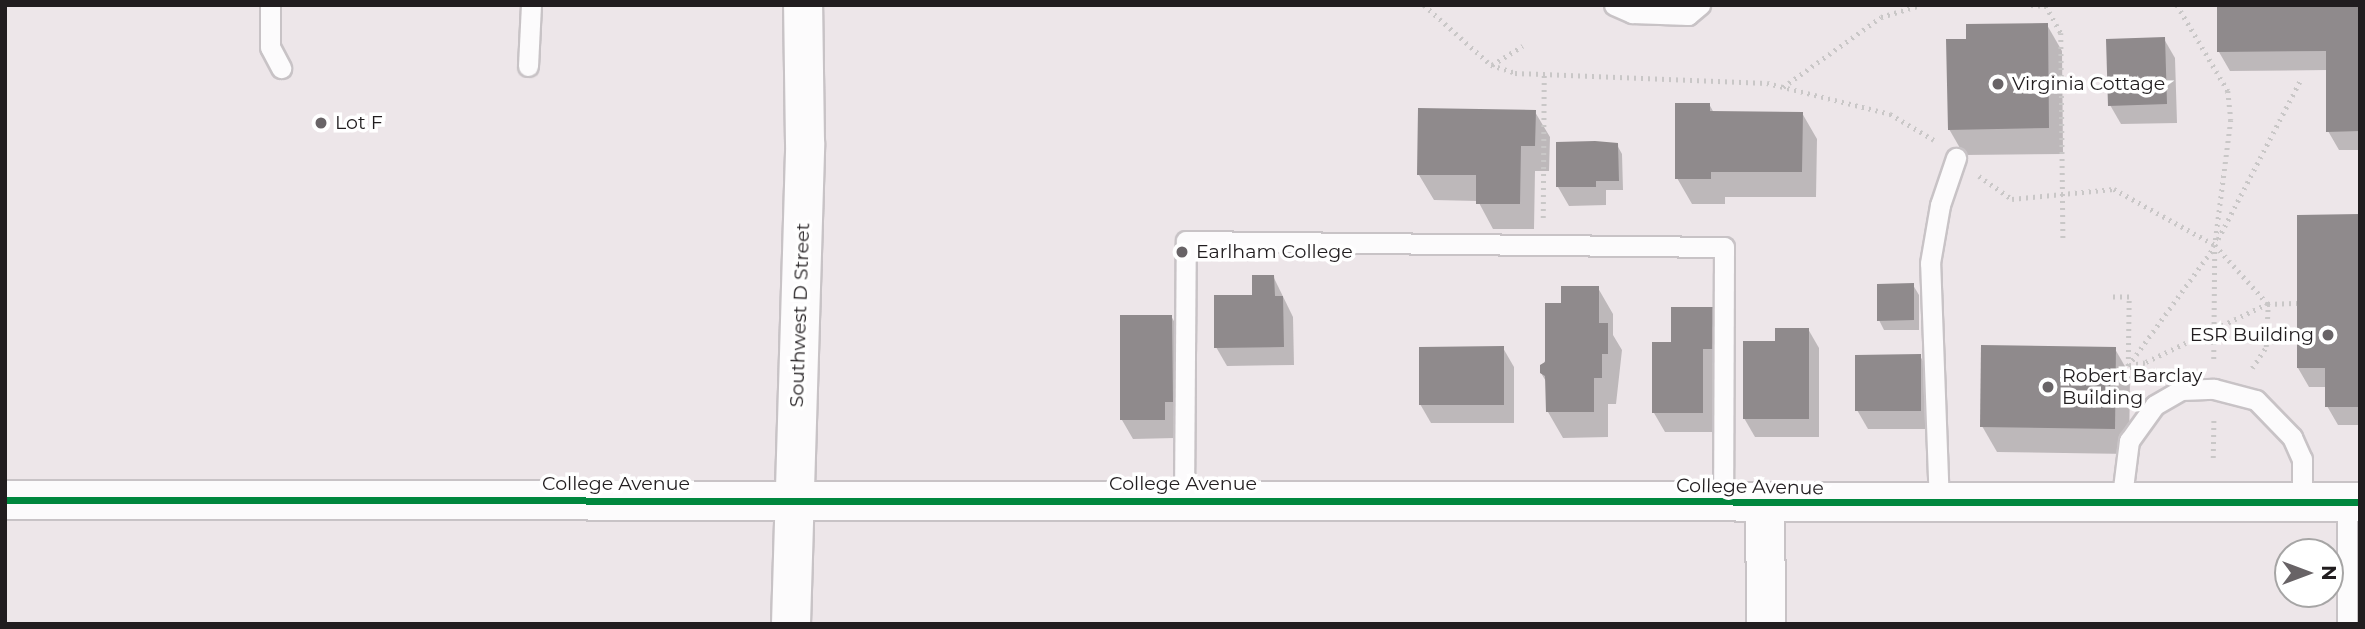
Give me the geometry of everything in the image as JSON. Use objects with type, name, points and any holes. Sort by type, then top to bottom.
[{"type":"street","name":"Southwest D Street","points":[[791,624],[805,143],[803,5]]},
{"type":"street","name":"College Avenue","points":[[5,500],[1184,500],[1939,505],[2353,502]]},
{"type":"street","points":[[1765,502],[1766,624]]},
{"type":"lane","points":[[270,5],[270,47],[281,68]]},
{"type":"lane","points":[[528,66],[531,5]]},
{"type":"lane","points":[[1614,5],[1632,13],[1688,15],[1700,5]]},
{"type":"lane","points":[[1939,505],[1930,263],[1940,205],[1956,158]]},
{"type":"lane","points":[[1184,500],[1186,241],[1724,247],[1723,502]]},
{"type":"lane","points":[[2121,504],[2129,441],[2155,404],[2181,390],[2214,389],[2256,400],[2292,437],[2302,459],[2302,503]]},
{"type":"lane","points":[[2347,624],[2353,502]]},
{"type":"path","points":[[1424,5],[1491,65],[1544,75],[1783,87],[1890,114],[2012,199],[2114,188],[2215,245],[2268,303],[2266,346],[2250,372]]},
{"type":"path","points":[[1783,87],[1881,16],[1921,5]]},
{"type":"path","points":[[2031,5],[2048,6],[2062,42],[2063,240]]},
{"type":"path","points":[[2177,5],[2228,91],[2231,120],[2215,245],[2214,365]]},
{"type":"path","points":[[1491,65],[1522,47]]},
{"type":"path","points":[[1543,245],[1544,75]]},
{"type":"path","points":[[2128,366],[2215,245],[2300,81]]},
{"type":"path","points":[[2112,297],[2129,297],[2128,366],[2144,392]]},
{"type":"path","points":[[2128,366],[2145,363],[2268,303],[2297,303]]},
{"type":"path","points":[[2213,458],[2214,412]]},
{"type":"building","points":[[2217,5],[2360,5],[2360,131],[2326,132],[2326,51],[2217,52]]},
{"type":"building","name":"Virginia Cottage","points":[[2048,23],[2049,128],[1948,130],[1946,39],[1966,39],[1966,24]]},
{"type":"building","points":[[2165,37],[2167,104],[2108,106],[2106,39]]},
{"type":"building","points":[[1675,103],[1710,103],[1710,111],[1803,112],[1802,172],[1711,172],[1711,179],[1675,179]]},
{"type":"building","points":[[1418,108],[1536,110],[1535,146],[1521,146],[1520,204],[1476,204],[1476,175],[1417,175]]},
{"type":"building","points":[[1556,142],[1618,143],[1619,181],[1596,181],[1596,187],[1556,187]]},
{"type":"building","name":"ESR Building","points":[[2360,214],[2360,407],[2325,407],[2325,368],[2297,368],[2297,215]]},
{"type":"building","points":[[1252,275],[1274,275],[1275,296],[1283,296],[1284,347],[1214,348],[1214,295],[1252,295]]},
{"type":"building","points":[[1914,283],[1914,320],[1877,321],[1877,284]]},
{"type":"building","points":[[1561,286],[1599,286],[1599,323],[1608,323],[1608,354],[1602,354],[1602,378],[1594,378],[1594,412],[1546,412],[1545,376],[1540,373],[1540,365],[1545,362],[1545,303],[1561,303]]},
{"type":"building","points":[[1671,307],[1713,307],[1713,349],[1703,349],[1703,413],[1652,413],[1652,342],[1671,342]]},
{"type":"building","points":[[1120,315],[1172,315],[1173,402],[1165,402],[1165,420],[1120,420]]},
{"type":"building","points":[[1775,328],[1809,328],[1809,419],[1743,419],[1743,341],[1775,341]]},
{"type":"building","name":"Robert Barclay Building","points":[[1981,345],[2116,347],[2115,429],[1980,427]]},
{"type":"building","points":[[1504,346],[1504,405],[1419,405],[1419,347]]},
{"type":"building","points":[[1921,354],[1921,411],[1855,411],[1855,355]]},
{"type":"cycle path","points":[[5,500],[2360,502]]},
{"type":"place","name":"Virginia Cottage","points":[[1998,84]]},
{"type":"place","name":"Lot F","points":[[321,123]]},
{"type":"place","name":"Earlham College","points":[[1182,252]]},
{"type":"place","name":"ESR Building","points":[[2328,335]]},
{"type":"place","name":"Robert Barclay Building","points":[[2048,387]]}]
